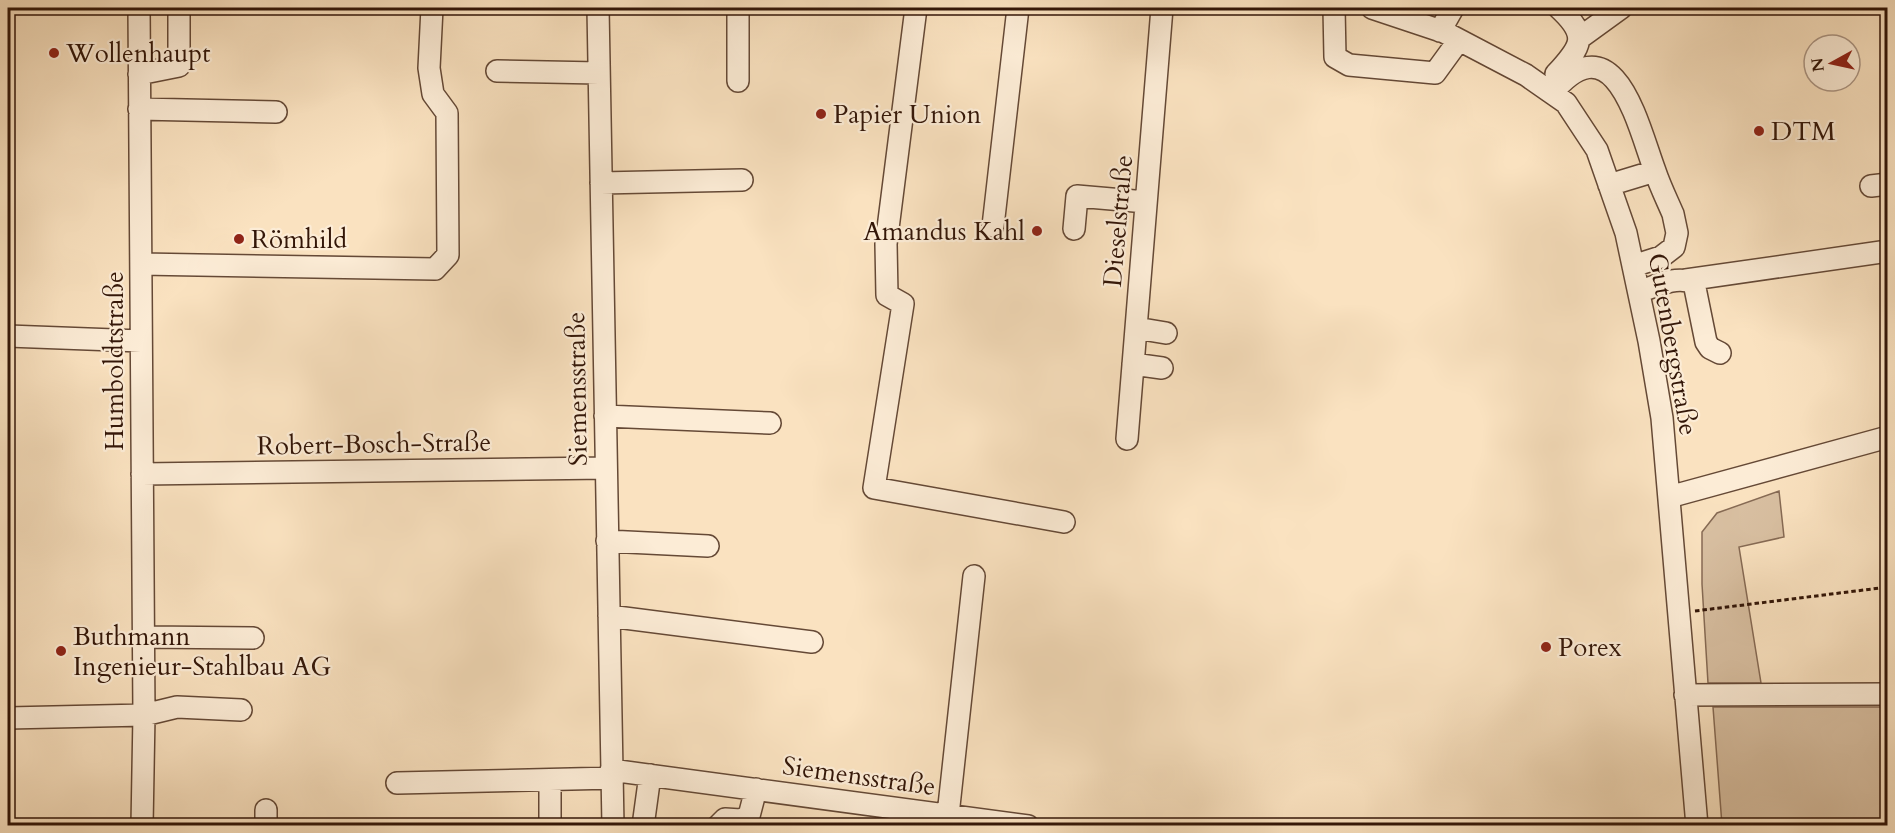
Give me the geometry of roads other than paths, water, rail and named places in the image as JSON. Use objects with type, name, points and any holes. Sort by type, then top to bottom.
[{"type":"street","name":"Humboldtstraße","points":[[139,8],[144,637],[142,825]]},
{"type":"street","points":[[139,74],[179,66],[179,8]]},
{"type":"street","points":[[141,264],[435,269],[448,255],[447,113],[433,94],[429,68],[432,8]]},
{"type":"street","name":"Siemensstraße","points":[[598,8],[613,825]]},
{"type":"street","points":[[738,8],[738,81]]},
{"type":"street","points":[[915,8],[886,244],[887,295],[903,304],[874,488],[1064,522]]},
{"type":"street","points":[[993,226],[1018,8]]},
{"type":"street","name":"Dieselstraße","points":[[1127,439],[1162,8]]},
{"type":"street","points":[[1334,8],[1335,57],[1349,65],[1435,73],[1459,40]]},
{"type":"street","name":"Gutenbergstraße","points":[[1372,8],[1440,31],[1548,90],[1566,103],[1597,150],[1626,233],[1662,418],[1697,825]]},
{"type":"street","points":[[1440,31],[1453,8]]},
{"type":"street","points":[[1548,90],[1578,50],[1581,37],[1572,20],[1559,8]]},
{"type":"street","points":[[1581,37],[1622,8]]},
{"type":"street","points":[[1548,90],[1580,68],[1592,68],[1611,75],[1629,98],[1654,171],[1673,214],[1677,233],[1674,247],[1661,257],[1633,266]]},
{"type":"street","points":[[497,71],[599,73]]},
{"type":"street","points":[[139,109],[276,112]]},
{"type":"street","points":[[1609,185],[1654,171]]},
{"type":"street","points":[[601,183],[742,180]]},
{"type":"street","points":[[1074,229],[1077,196],[1146,202]]},
{"type":"street","points":[[1639,292],[1667,282],[1887,251]]},
{"type":"street","points":[[1686,280],[1694,283],[1696,288],[1706,342],[1710,348],[1720,353]]},
{"type":"street","points":[[1136,328],[1166,333]]},
{"type":"street","points":[[8,336],[141,340]]},
{"type":"street","points":[[1133,364],[1162,368]]},
{"type":"street","points":[[605,416],[770,423]]},
{"type":"street","points":[[1669,496],[1887,437]]},
{"type":"street","name":"Robert-Bosch-Straße","points":[[142,474],[606,468]]},
{"type":"street","points":[[607,541],[708,546]]},
{"type":"street","points":[[948,815],[974,576]]},
{"type":"street","points":[[609,616],[812,642]]},
{"type":"street","points":[[144,637],[253,638]]},
{"type":"street","points":[[1685,695],[1887,694]]},
{"type":"street","points":[[8,718],[144,715],[177,707],[241,710]]},
{"type":"street","points":[[397,783],[550,780],[612,774]]},
{"type":"street","name":"Siemensstraße","points":[[612,774],[650,775],[756,789],[900,817],[948,815],[1029,825]]},
{"type":"street","points":[[643,825],[650,775]]},
{"type":"street","points":[[550,780],[550,825]]},
{"type":"street","points":[[718,825],[725,819],[741,820],[749,816],[756,789]]},
{"type":"place","name":"Wollenhaupt","points":[[54,53]]},
{"type":"place","name":"Papier Union","points":[[821,114]]},
{"type":"place","name":"DTM","points":[[1759,131]]},
{"type":"place","name":"Amandus Kahl","points":[[1037,231]]},
{"type":"place","name":"Römhild","points":[[239,239]]},
{"type":"place","name":"Porex","points":[[1546,647]]},
{"type":"place","name":"Buthmann Ingenieur-Stahlbau AG","points":[[61,651]]}]
